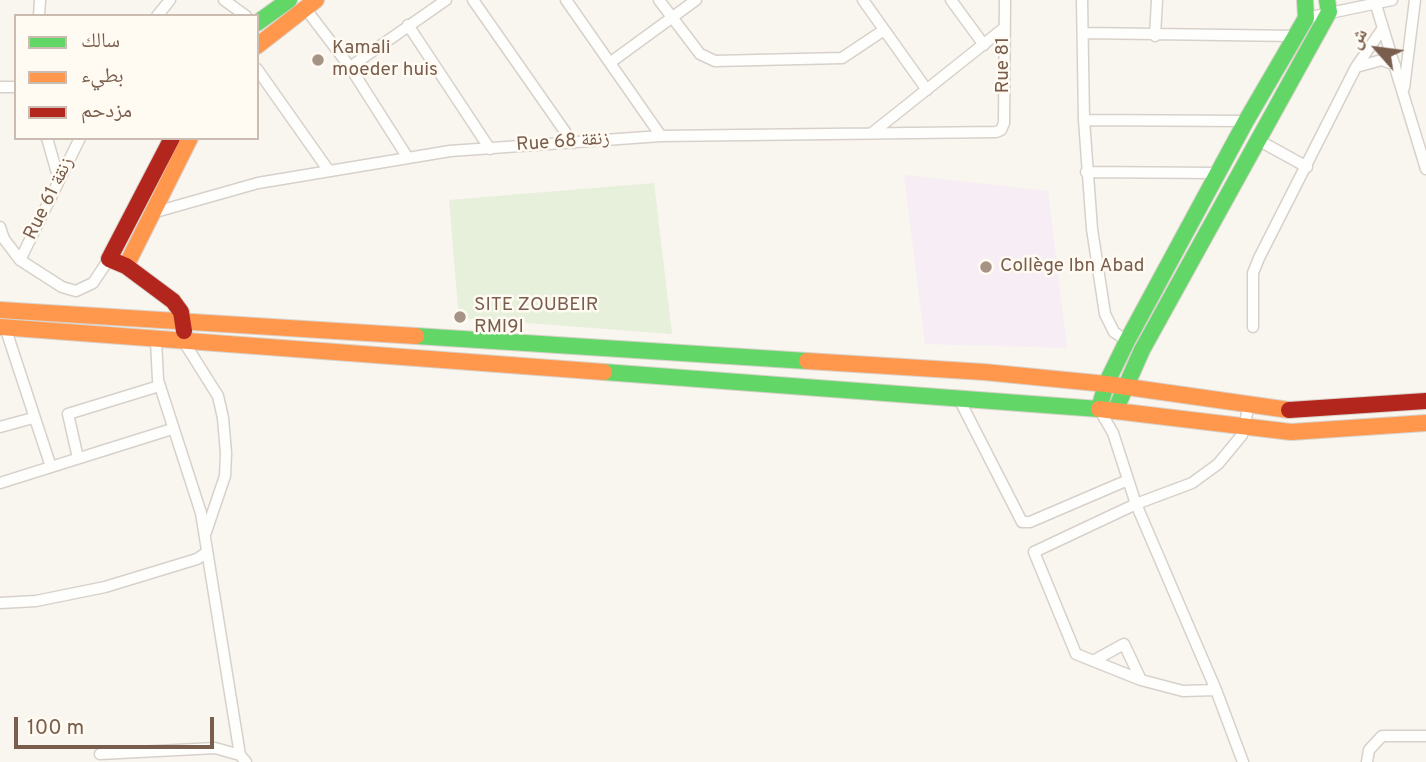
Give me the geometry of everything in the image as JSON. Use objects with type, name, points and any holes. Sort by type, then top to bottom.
[{"type":"main road","points":[[259,22],[289,0]]},
{"type":"main road","points":[[1107,410],[1106,384],[1217,173],[1307,18],[1305,0]]},
{"type":"main road","points":[[259,44],[311,4]]},
{"type":"main road","points":[[1107,410],[1125,387],[1328,6]]},
{"type":"main road","points":[[171,140],[109,259],[126,266],[173,301],[184,322],[184,342]]},
{"type":"main road","points":[[126,266],[189,140]]},
{"type":"main road","points":[[0,310],[984,372],[1106,384],[1283,410],[1426,401]]},
{"type":"main road","points":[[2,327],[1107,410],[1245,429],[1291,432],[1426,424]]},
{"type":"street","points":[[159,14],[170,0]]},
{"type":"street","points":[[223,0],[243,14]]},
{"type":"street","points":[[350,67],[446,0]]},
{"type":"street","points":[[473,0],[573,143]]},
{"type":"street","points":[[566,0],[660,136]]},
{"type":"street","points":[[659,0],[700,54],[715,61],[842,58],[884,30]]},
{"type":"street","points":[[611,62],[696,0]]},
{"type":"street","points":[[863,0],[926,90]]},
{"type":"street","points":[[951,0],[984,45]]},
{"type":"street","name":"Rue 81","points":[[1002,130],[1005,0]]},
{"type":"street","points":[[1083,0],[1086,172],[1105,314],[1114,332],[1127,341]]},
{"type":"street","points":[[1155,36],[1157,0]]},
{"type":"street","points":[[1307,18],[1328,6],[1376,5],[1392,0]]},
{"type":"street","points":[[1404,91],[1415,0]]},
{"type":"street","points":[[311,4],[406,156]]},
{"type":"street","points":[[1376,5],[1426,169]]},
{"type":"street","points":[[259,24],[273,33]]},
{"type":"street","points":[[408,25],[489,149]]},
{"type":"street","points":[[872,133],[1004,28]]},
{"type":"street","points":[[1253,327],[1252,273],[1356,67],[1383,28]]},
{"type":"street","points":[[1084,33],[1295,36]]},
{"type":"street","points":[[1356,67],[1382,60],[1395,65]]},
{"type":"street","points":[[259,72],[329,171]]},
{"type":"street","points":[[1084,120],[1246,121]]},
{"type":"street","name":"Rue 68 زنقة","points":[[132,211],[151,213],[258,183],[406,156],[660,136],[1002,130]]},
{"type":"street","points":[[48,140],[59,180]]},
{"type":"street","name":"Rue 61 زنقة","points":[[20,260],[79,140]]},
{"type":"street","points":[[1258,140],[1307,167]]},
{"type":"street","points":[[1086,172],[1217,173]]},
{"type":"street","points":[[0,227],[4,239],[20,260],[62,287],[76,291],[93,283],[109,259]]},
{"type":"street","points":[[2,327],[51,467]]},
{"type":"street","points":[[100,754],[215,748],[243,758],[206,553],[205,534],[190,475],[159,386],[156,340]]},
{"type":"street","points":[[184,342],[218,396],[223,418],[225,476],[205,534]]},
{"type":"street","points":[[78,458],[68,414],[159,386]]},
{"type":"street","points":[[959,399],[1022,522],[1030,522],[1128,481]]},
{"type":"street","points":[[1216,690],[1183,691],[1141,680],[1076,654],[1071,648],[1034,552],[1136,504],[1192,483],[1218,464],[1245,429],[1249,405]]},
{"type":"street","points":[[1107,410],[1136,504],[1216,690],[1242,762]]},
{"type":"street","points":[[1107,410],[1114,433]]},
{"type":"street","points":[[0,427],[33,418]]},
{"type":"street","points":[[0,483],[172,429]]},
{"type":"street","points":[[0,603],[36,601],[105,587],[197,559],[206,553]]},
{"type":"street","points":[[1093,661],[1124,645],[1141,680]]},
{"type":"street","points":[[1367,762],[1369,750],[1382,736],[1426,736]]},
{"type":"shaded area","name":"Collège Ibn Abad","points":[[904,175],[1048,191],[1067,348],[925,344]]},
{"type":"green space","points":[[654,183],[672,334],[459,318],[449,200]]},
{"type":"traffic: fast","points":[[259,22],[289,0]]},
{"type":"traffic: fast","points":[[1099,409],[1106,384],[1127,341],[1246,121],[1306,18],[1305,0]]},
{"type":"traffic: fast","points":[[1115,411],[1142,350],[1329,12],[1327,0]]},
{"type":"traffic: fast","points":[[416,336],[807,361]]},
{"type":"traffic: fast","points":[[604,372],[1099,409]]},
{"type":"traffic: slow","points":[[259,44],[316,0]]},
{"type":"traffic: slow","points":[[126,266],[189,140]]},
{"type":"traffic: slow","points":[[0,310],[416,336]]},
{"type":"traffic: slow","points":[[0,327],[604,372]]},
{"type":"traffic: slow","points":[[807,361],[984,372],[1106,384],[1289,410]]},
{"type":"traffic: slow","points":[[1099,409],[1291,432],[1426,423]]},
{"type":"traffic: jam","points":[[171,140],[109,259],[126,266],[173,301],[181,312],[184,331]]},
{"type":"traffic: jam","points":[[1289,410],[1426,401]]},
{"type":"place","name":"Kamali moeder huis","points":[[318,60]]},
{"type":"place","name":"Collège Ibn Abad","points":[[986,267]]},
{"type":"place","name":"SITE ZOUBEIR RMI9I","points":[[460,317]]}]
